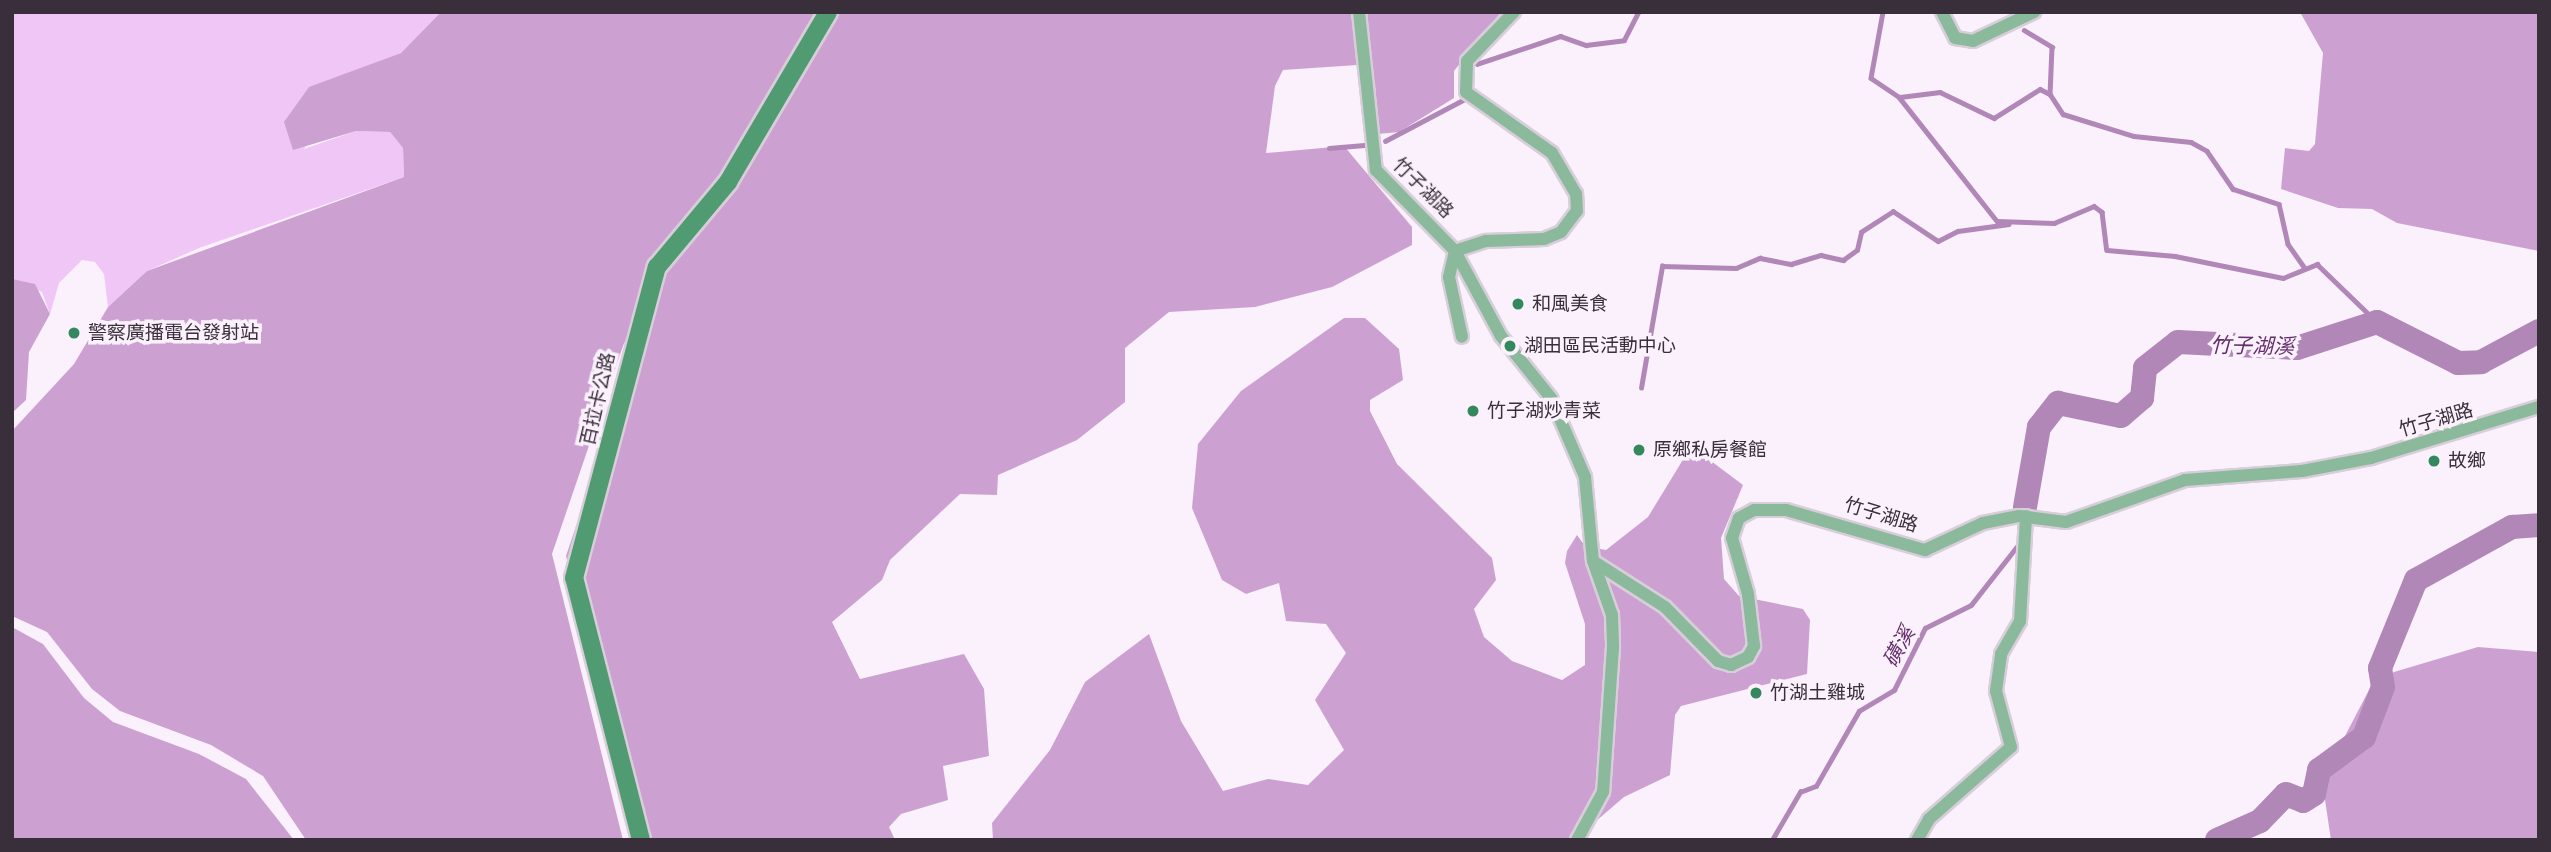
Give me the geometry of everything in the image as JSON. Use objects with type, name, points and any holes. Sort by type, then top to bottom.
[{"type":"main road","name":"百拉卡公路","points":[[641,840],[574,578],[657,267],[728,182],[828,12]]},
{"type":"street","name":"竹子湖路","points":[[1359,12],[1376,170],[1455,251],[1501,336],[1551,398],[1585,477],[1593,561],[1612,615],[1608,746],[1603,792],[1577,840]]},
{"type":"street","points":[[1462,337],[1449,277],[1455,251],[1486,241],[1544,239],[1561,232],[1577,211],[1576,194],[1552,153],[1466,92],[1467,61],[1514,12]]},
{"type":"street","points":[[1942,12],[1955,38],[1973,41],[2034,12]]},
{"type":"street","name":"竹子湖路","points":[[1593,561],[1665,607],[1718,661],[1731,665],[1748,657],[1754,646],[1748,594],[1731,538],[1739,518],[1754,510],[1786,510],[1925,550],[1983,523],[2026,516],[2066,522],[2185,481],[2302,471],[2371,458],[2539,407]]},
{"type":"street","points":[[1917,840],[1929,819],[2011,747],[1996,691],[2001,654],[2020,621],[2026,516]]},
{"type":"shaded area","points":[[12,12],[441,12],[401,53],[357,70],[304,149],[356,131],[390,132],[403,148],[404,177],[199,248],[147,271],[108,307],[104,274],[95,262],[82,260],[59,283],[50,314],[42,292],[12,279]]},
{"type":"shaded area","points":[[441,12],[822,12],[766,111],[673,237],[623,346],[552,554],[623,840],[306,840],[263,776],[211,745],[120,711],[92,689],[47,632],[12,616],[12,431],[74,364],[108,307],[147,271],[404,177],[403,148],[390,132],[356,131],[293,150],[284,122],[309,87],[401,53]]},
{"type":"shaded area","points":[[834,12],[1501,12],[1454,71],[1454,98],[1399,132],[1378,134],[1375,83],[1357,65],[1283,70],[1275,86],[1266,153],[1344,146],[1412,227],[1412,245],[1332,287],[1255,307],[1169,312],[1125,348],[1125,402],[1077,440],[998,475],[997,495],[960,494],[890,560],[882,580],[832,622],[860,679],[964,654],[984,689],[989,756],[943,766],[948,800],[901,814],[889,827],[895,840],[636,840],[566,556],[639,339],[678,247],[740,169],[806,70]]},
{"type":"shaded area","points":[[2300,12],[2539,12],[2539,251],[2397,223],[2372,209],[2338,208],[2281,189],[2285,148],[2309,151],[2315,144],[2323,53]]},
{"type":"shaded area","points":[[12,279],[35,284],[50,314],[29,352],[26,400],[12,413]]},
{"type":"shaded area","points":[[1344,318],[1365,318],[1399,349],[1403,380],[1370,400],[1370,411],[1397,464],[1492,558],[1496,580],[1474,609],[1484,637],[1512,661],[1562,680],[1585,665],[1585,624],[1565,563],[1567,551],[1577,535],[1585,546],[1606,550],[1648,517],[1684,458],[1703,455],[1743,485],[1721,538],[1724,579],[1739,596],[1803,609],[1810,620],[1807,674],[1681,706],[1675,715],[1670,775],[1624,797],[1574,840],[993,840],[992,823],[1050,750],[1085,682],[1149,634],[1181,721],[1223,791],[1268,779],[1308,785],[1344,750],[1315,700],[1346,653],[1326,624],[1286,621],[1279,583],[1246,594],[1222,580],[1192,508],[1198,444],[1241,391]]},
{"type":"shaded area","points":[[12,627],[43,644],[84,698],[113,722],[199,754],[246,779],[294,840],[12,840]]},
{"type":"shaded area","points":[[2478,647],[2539,652],[2539,840],[2331,840],[2322,780],[2369,690],[2394,672]]},
{"type":"waterway","points":[[1477,64],[1560,36],[1586,45],[1624,40],[1638,12]]},
{"type":"waterway","points":[[1883,12],[1871,78],[1899,97],[1997,221],[2054,223],[2094,206],[2102,212],[2107,250],[2175,256],[2283,278],[2317,264],[2377,322]]},
{"type":"waterway","points":[[2024,30],[2052,47],[2050,94],[2063,114],[2134,136],[2191,142],[2207,151],[2233,189],[2279,204],[2288,244],[2304,267]]},
{"type":"waterway","points":[[1900,97],[1940,92],[1994,118],[2040,89],[2050,94]]},
{"type":"waterway","points":[[1385,141],[1463,100]]},
{"type":"waterway","points":[[1329,148],[1364,145]]},
{"type":"waterway","points":[[1641,388],[1662,266],[1736,268],[1760,258],[1791,264],[1821,255],[1843,260],[1857,250],[1861,232],[1893,211],[1938,241],[1958,231],[2009,224]]},
{"type":"waterway","name":"竹子湖溪","points":[[2025,507],[2039,427],[2058,403],[2121,416],[2142,398],[2145,368],[2178,342],[2297,348],[2377,322],[2458,363],[2481,362],[2539,331]]},
{"type":"waterway","points":[[2217,840],[2260,821],[2286,794],[2303,801],[2314,794],[2319,770],[2364,737],[2383,687],[2380,668],[2416,580],[2512,527],[2539,525]]},
{"type":"waterway","name":"磺溪","points":[[1772,840],[1800,792],[1816,786],[1859,711],[1894,690],[1925,628],[1971,605],[2018,545]]},
{"type":"place","name":"和風美食","points":[[1518,304]]},
{"type":"place","name":"警察廣播電台發射站","points":[[74,333]]},
{"type":"place","name":"湖田區民活動中心","points":[[1510,346]]},
{"type":"place","name":"竹子湖炒青菜","points":[[1473,411]]},
{"type":"place","name":"原鄉私房餐館","points":[[1639,450]]},
{"type":"place","name":"故鄉","points":[[2434,461]]},
{"type":"place","name":"竹湖土雞城","points":[[1756,693]]}]
